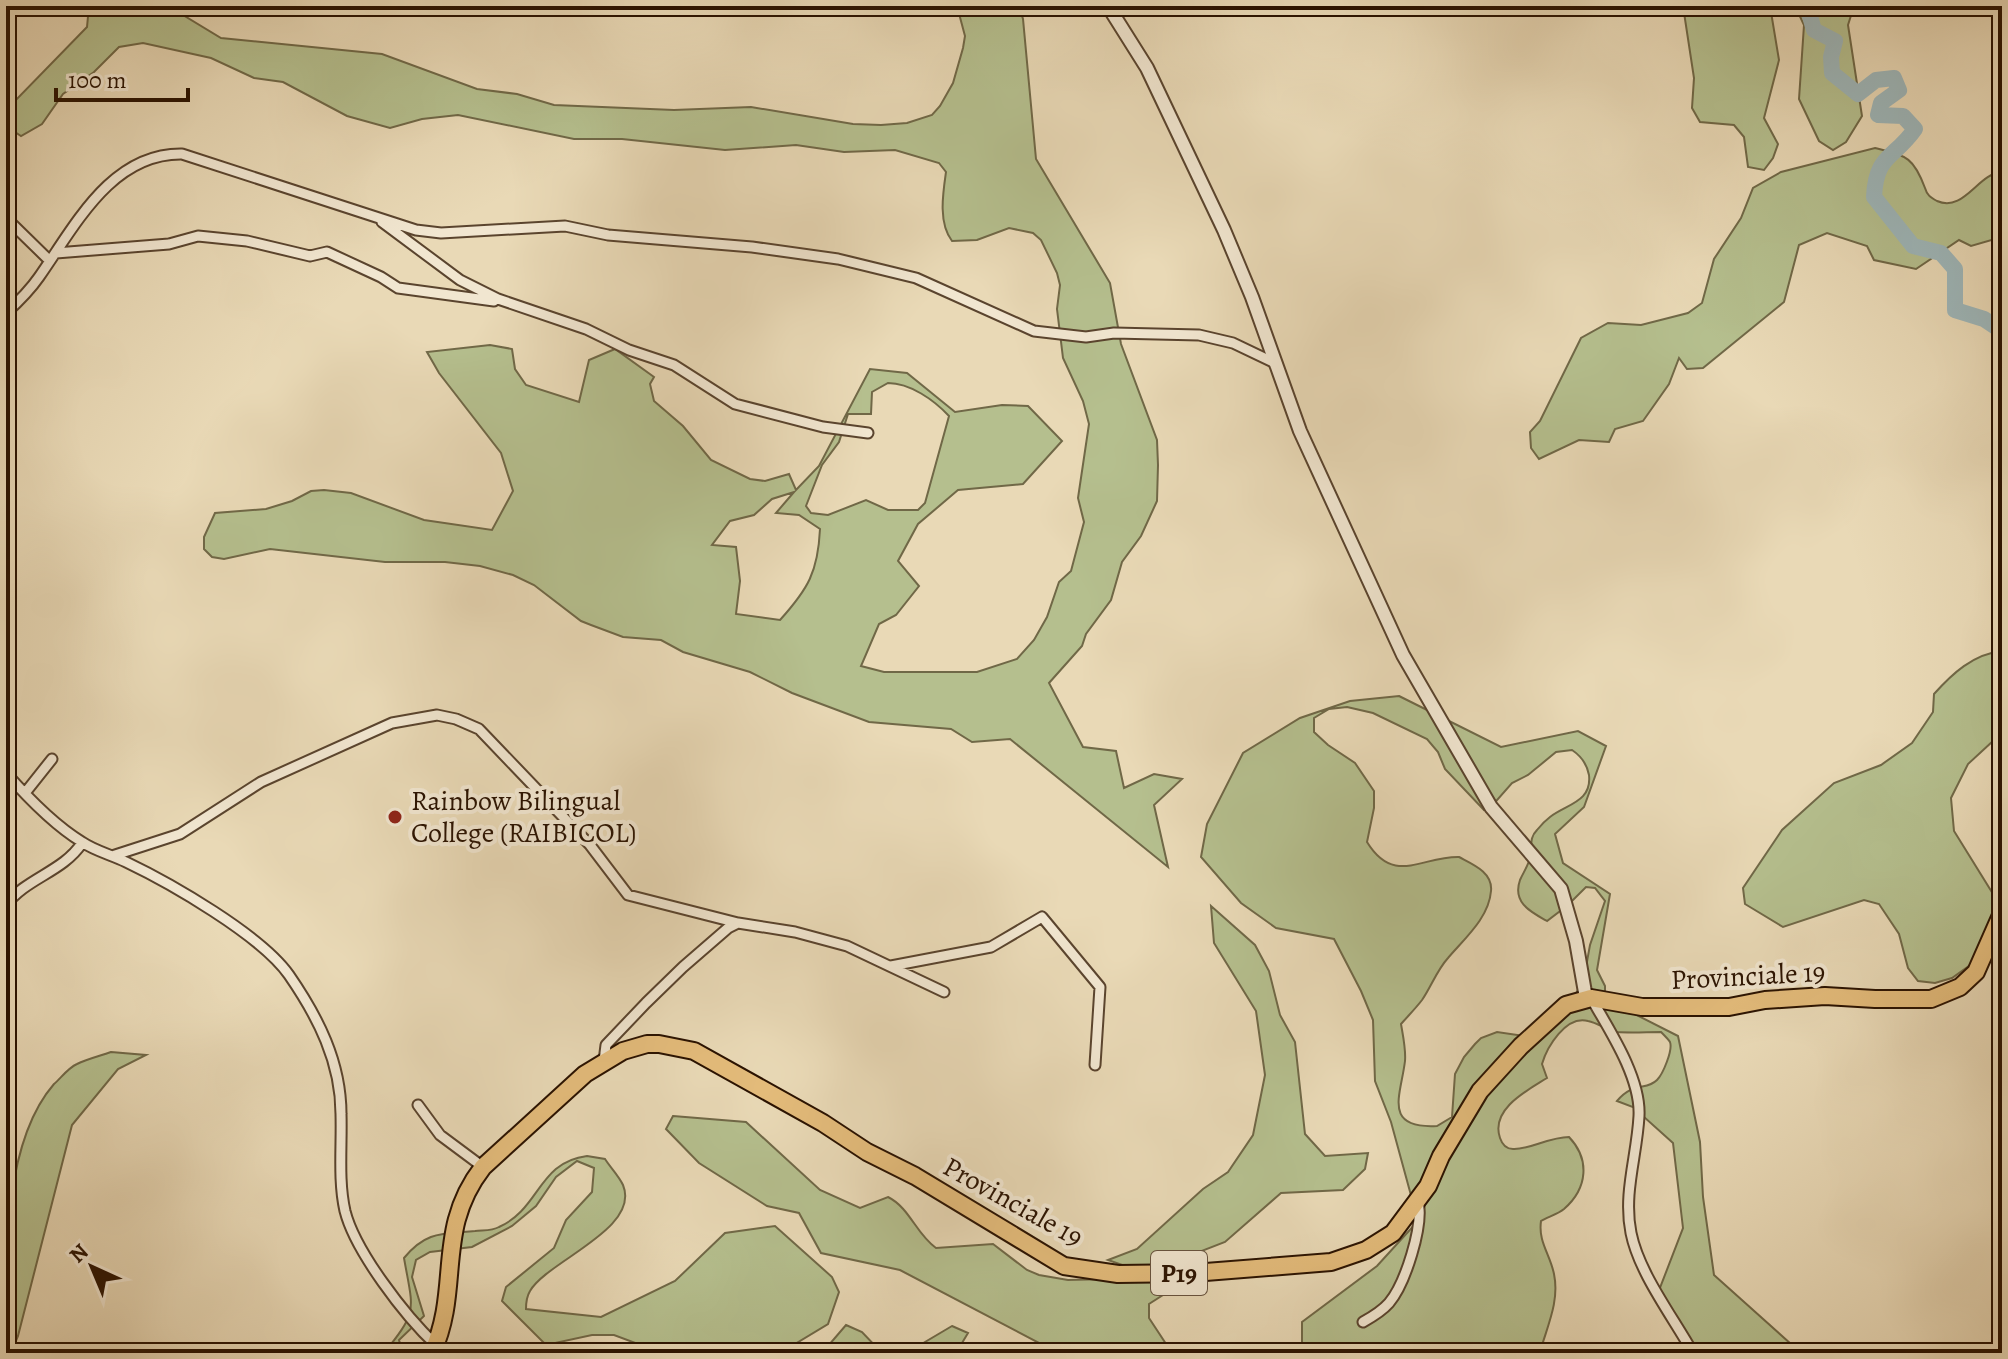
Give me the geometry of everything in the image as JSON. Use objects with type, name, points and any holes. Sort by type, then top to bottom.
[{"type":"main road","name":"Provinciale 19","points":[[433,1351],[447,1303],[449,1257],[457,1216],[465,1193],[483,1167],[565,1090],[604,1061],[647,1044],[694,1051],[823,1123],[867,1152],[915,1176],[1054,1261],[1083,1270],[1118,1274],[1193,1273],[1331,1262],[1366,1250],[1393,1233],[1428,1186],[1465,1112],[1480,1091],[1521,1046],[1558,1012],[1588,998],[1642,1007],[1729,1007],[1765,1000],[1825,996],[1931,999],[1960,987],[1976,972],[1987,953],[2002,913]]},
{"type":"street","points":[[1108,6],[1147,68],[1194,164],[1247,284],[1300,431],[1403,655],[1491,807],[1561,889],[1588,998],[1632,1078],[1638,1100],[1628,1207],[1634,1245],[1693,1353]]},
{"type":"street","points":[[6,313],[37,280],[94,199],[130,168],[163,153],[182,154],[217,164],[416,230],[441,233],[565,226],[608,235],[752,247],[838,259],[916,278],[1019,327],[1034,331],[1086,337],[1114,333],[1199,335],[1233,343],[1277,364]]},
{"type":"street","points":[[6,218],[53,257],[169,244],[198,236],[247,241],[310,256],[327,252],[398,288],[498,299]]},
{"type":"street","points":[[377,218],[460,280],[498,299],[586,329],[629,350],[674,365],[735,404],[823,427],[868,433]]},
{"type":"street","points":[[112,856],[180,834],[261,782],[392,723],[437,715],[479,729],[590,845],[628,895],[847,946],[944,992]]},
{"type":"street","points":[[25,793],[52,759]]},
{"type":"street","points":[[6,773],[82,843],[171,885],[254,940],[286,971],[325,1037],[337,1075],[346,1212],[358,1240],[389,1290],[433,1351]]},
{"type":"street","points":[[6,905],[26,887],[74,855],[82,843]]},
{"type":"street","points":[[891,966],[991,947],[1042,917],[1100,987],[1095,1065]]},
{"type":"street","points":[[604,1061],[606,1045],[646,1003],[683,967],[738,923]]},
{"type":"street","points":[[418,1105],[440,1135],[483,1167]]},
{"type":"street","points":[[1363,1322],[1387,1306],[1395,1294],[1416,1235],[1420,1210],[1418,1201]]},
{"type":"green space","points":[[89,6],[168,6],[221,38],[382,54],[477,89],[517,94],[554,105],[674,110],[751,107],[853,124],[881,125],[907,123],[932,115],[940,106],[953,83],[963,48],[965,36],[957,6],[1019,6],[1023,19],[1036,159],[1110,283],[1121,344],[1157,440],[1157,501],[1141,536],[1122,562],[1111,600],[1086,634],[1082,646],[1049,683],[1083,747],[1116,751],[1124,788],[1154,774],[1182,779],[1154,805],[1168,867],[1010,739],[972,742],[951,729],[869,722],[792,693],[750,672],[683,652],[661,640],[623,637],[581,621],[534,585],[513,575],[480,566],[445,562],[385,562],[270,549],[224,559],[212,557],[204,549],[204,537],[215,513],[266,509],[311,491],[324,490],[351,493],[424,520],[492,530],[513,491],[501,453],[439,373],[427,352],[490,345],[512,349],[515,369],[526,385],[579,402],[589,360],[615,349],[654,377],[650,384],[654,401],[683,426],[711,460],[750,479],[765,481],[789,474],[796,490],[819,466],[870,369],[907,373],[955,412],[1002,405],[1028,406],[1062,441],[1023,484],[958,490],[918,524],[898,561],[919,586],[896,615],[879,624],[861,666],[884,672],[977,672],[1017,659],[1034,640],[1047,617],[1059,582],[1071,571],[1084,522],[1078,498],[1089,424],[1083,401],[1063,358],[1057,309],[1060,285],[1057,273],[1041,240],[1033,233],[1009,228],[977,240],[952,241],[943,217],[946,172],[939,163],[895,150],[844,152],[796,145],[725,150],[622,139],[574,139],[458,115],[422,119],[390,128],[347,116],[283,82],[254,78],[211,58],[143,43],[119,47],[94,72],[63,94],[42,124],[21,136],[12,130],[9,107],[87,27]],"holes":[[[888,383],[905,386],[921,394],[949,416],[925,503],[918,510],[888,510],[866,500],[828,515],[811,513],[806,506],[822,465],[839,442],[848,414],[871,414],[872,392]],[[794,492],[776,513],[799,515],[820,529],[817,557],[810,579],[780,620],[736,614],[740,581],[736,547],[712,545],[730,521],[754,515],[772,499]]]},
{"type":"green space","points":[[1683,6],[1770,6],[1779,60],[1764,118],[1778,144],[1764,170],[1748,167],[1744,137],[1734,125],[1700,122],[1692,108],[1694,78]]},
{"type":"green space","points":[[1795,6],[1854,6],[1848,25],[1862,116],[1846,142],[1833,150],[1819,141],[1799,99],[1804,25]]},
{"type":"green space","points":[[1875,148],[1907,159],[1916,169],[1929,196],[1947,203],[1955,202],[1993,174],[2002,172],[2002,237],[1971,246],[1959,240],[1916,269],[1874,260],[1867,246],[1827,233],[1799,245],[1784,302],[1703,368],[1687,369],[1679,358],[1669,384],[1643,421],[1615,429],[1609,442],[1579,440],[1539,459],[1531,448],[1530,432],[1540,421],[1581,338],[1608,323],[1641,325],[1688,313],[1702,303],[1714,259],[1741,218],[1753,188],[1781,172]]},
{"type":"green space","points":[[2002,651],[2002,739],[1993,741],[1968,764],[1951,798],[1954,831],[1998,902],[1987,953],[1952,978],[1935,983],[1918,981],[1908,968],[1899,934],[1879,904],[1864,900],[1783,927],[1745,904],[1743,888],[1782,830],[1834,783],[1881,765],[1912,743],[1933,712],[1934,694],[1972,661]]},
{"type":"green space","points":[[1399,696],[1501,747],[1578,731],[1606,746],[1584,807],[1555,834],[1563,863],[1610,894],[1597,970],[1605,986],[1605,999],[1678,1036],[1700,1142],[1703,1197],[1714,1275],[1801,1353],[1686,1353],[1658,1293],[1683,1228],[1673,1143],[1633,1107],[1617,1101],[1634,1088],[1657,1080],[1667,1062],[1670,1042],[1661,1032],[1617,1032],[1580,1020],[1565,1027],[1548,1049],[1542,1064],[1547,1078],[1505,1109],[1498,1128],[1501,1140],[1508,1148],[1519,1149],[1569,1137],[1583,1164],[1582,1183],[1572,1201],[1541,1221],[1541,1235],[1555,1283],[1553,1309],[1543,1342],[1561,1353],[1302,1353],[1302,1322],[1377,1266],[1418,1221],[1391,1122],[1375,1081],[1373,1020],[1334,939],[1276,928],[1241,903],[1201,857],[1207,824],[1243,753],[1300,718],[1350,701]],"holes":[[[1347,707],[1373,713],[1427,739],[1438,752],[1445,769],[1484,810],[1491,807],[1512,783],[1528,775],[1556,752],[1572,750],[1583,761],[1589,775],[1587,791],[1582,797],[1550,817],[1534,833],[1530,858],[1518,888],[1524,906],[1547,921],[1586,887],[1595,888],[1605,901],[1590,945],[1584,978],[1577,992],[1552,1023],[1524,1036],[1497,1032],[1475,1044],[1455,1074],[1452,1117],[1437,1126],[1408,1122],[1402,1116],[1399,1097],[1405,1056],[1401,1024],[1422,1000],[1444,963],[1481,919],[1489,901],[1491,884],[1481,870],[1459,857],[1398,866],[1377,855],[1367,842],[1374,791],[1355,763],[1314,732],[1314,718],[1329,709]]]},
{"type":"green space","points":[[1211,906],[1255,945],[1269,971],[1280,1015],[1295,1042],[1305,1134],[1325,1156],[1368,1153],[1365,1169],[1343,1190],[1281,1193],[1225,1242],[1145,1273],[1108,1260],[1137,1249],[1203,1189],[1228,1172],[1253,1135],[1265,1075],[1256,1011],[1214,943]]},
{"type":"green space","points":[[111,1052],[146,1055],[118,1069],[72,1125],[18,1336],[11,1353],[6,1353],[10,1211],[24,1141],[36,1110],[54,1084],[74,1066]]},
{"type":"green space","points":[[673,1116],[746,1122],[820,1190],[860,1208],[888,1197],[896,1202],[936,1248],[993,1244],[1027,1270],[1068,1280],[1191,1277],[1149,1304],[1149,1318],[1172,1353],[1058,1353],[900,1270],[821,1253],[799,1213],[767,1206],[699,1163],[666,1129]]},
{"type":"green space","points":[[587,1156],[605,1159],[623,1185],[625,1201],[606,1230],[540,1280],[529,1293],[526,1309],[601,1317],[675,1281],[725,1233],[775,1226],[832,1277],[839,1292],[828,1324],[780,1353],[723,1353],[718,1346],[700,1344],[662,1353],[614,1335],[592,1335],[546,1345],[502,1301],[506,1287],[554,1248],[566,1220],[592,1192],[594,1168],[577,1161],[556,1177],[536,1206],[512,1226],[472,1247],[430,1252],[416,1260],[412,1277],[424,1316],[399,1340],[403,1353],[384,1353],[408,1318],[411,1300],[404,1258],[412,1249],[427,1238],[499,1227],[523,1209],[558,1167]]},
{"type":"green space","points":[[846,1325],[862,1332],[882,1353],[822,1353]]},
{"type":"green space","points":[[952,1326],[968,1333],[956,1353],[913,1353],[920,1345]]},
{"type":"waterway","points":[[1807,6],[1814,30],[1835,41],[1831,57],[1832,73],[1858,94],[1876,80],[1894,78],[1899,90],[1881,103],[1878,115],[1903,116],[1915,129],[1882,164],[1874,197],[1913,246],[1941,253],[1955,269],[1955,310],[1984,319],[2002,331]]},
{"type":"place","name":"Rainbow Bilingual College (RAIBICOL)","points":[[395,817]]}]
